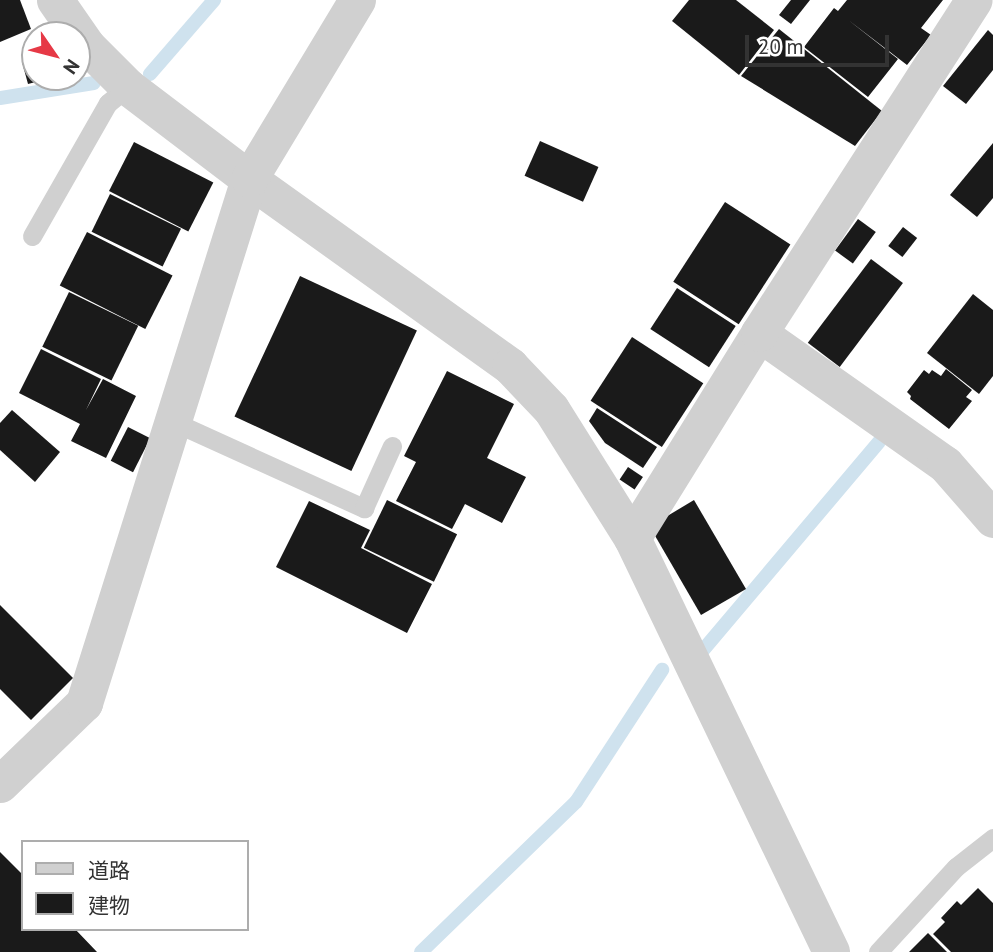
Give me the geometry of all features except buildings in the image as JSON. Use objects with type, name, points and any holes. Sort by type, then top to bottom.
[{"type":"street","points":[[55,0],[87,46],[128,87],[249,179],[510,366],[551,409],[632,538],[831,952]]},
{"type":"street","points":[[0,784],[84,703],[249,179],[358,0]]},
{"type":"street","points":[[632,538],[759,333],[974,0]]},
{"type":"street","points":[[759,333],[945,464],[993,519]]},
{"type":"lane","points":[[32,236],[108,103],[128,87]]},
{"type":"lane","points":[[174,422],[364,508],[392,446]]},
{"type":"lane","points":[[878,952],[956,867],[993,838]]},
{"type":"waterway","points":[[150,74],[214,0]]},
{"type":"waterway","points":[[0,98],[94,83]]},
{"type":"waterway","points":[[704,649],[879,442]]},
{"type":"waterway","points":[[421,952],[576,802],[662,670]]}]
